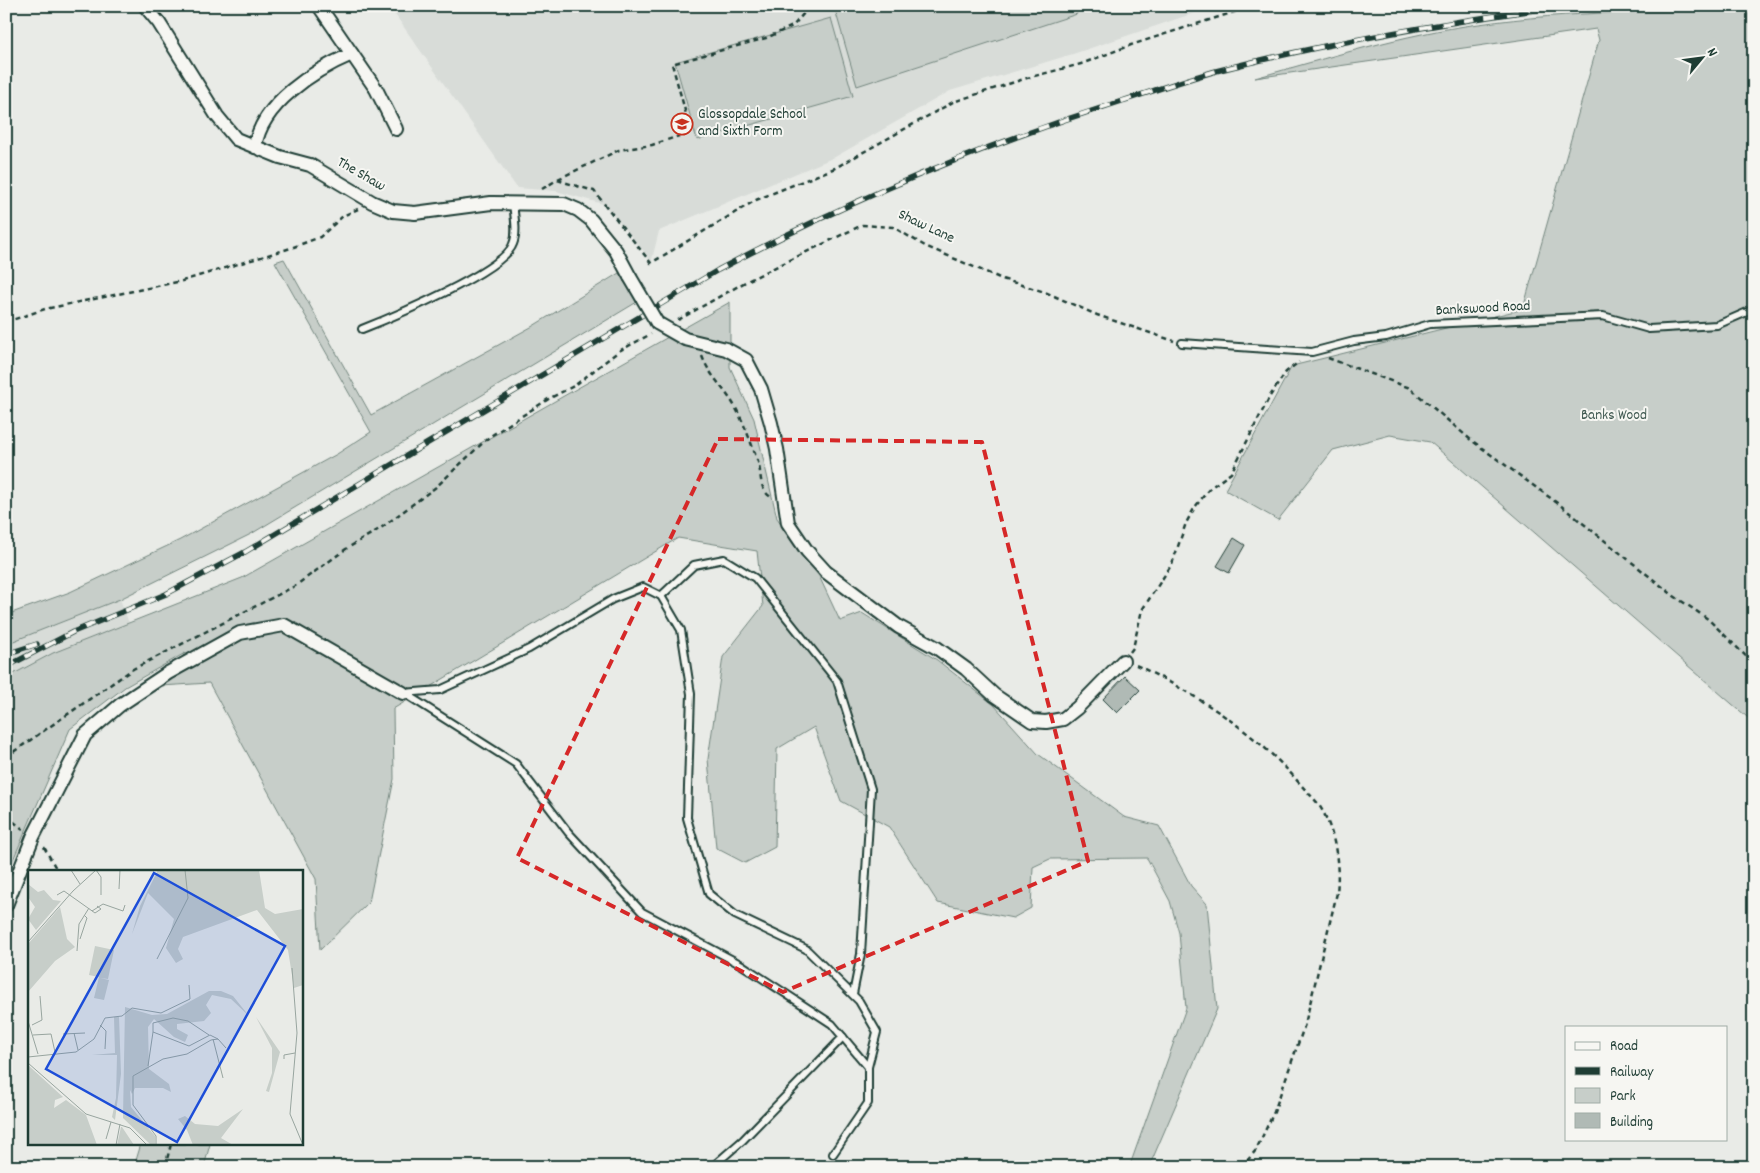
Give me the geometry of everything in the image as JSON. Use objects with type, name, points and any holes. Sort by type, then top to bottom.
[{"type":"street","name":"The Shaw","points":[[146,6],[159,23],[228,131],[236,139],[280,158],[310,165],[372,202],[393,211],[415,213],[478,204],[517,203],[564,204],[578,210],[591,220],[608,240],[661,325]]},
{"type":"street","points":[[319,6],[376,89],[396,129]]},
{"type":"street","points":[[254,147],[257,134],[266,119],[286,96],[312,75],[352,54]]},
{"type":"street","points":[[661,325],[685,339],[732,352],[746,360],[765,401],[773,432],[788,523],[807,552],[826,572],[899,627],[937,648],[966,669],[994,695],[1032,721],[1046,722],[1063,718],[1076,708],[1123,662]]},
{"type":"street","points":[[6,904],[33,837],[85,735],[120,705],[168,673],[240,634],[284,624],[403,693]]},
{"type":"lane","points":[[362,329],[443,293],[492,266],[513,245],[517,203]]},
{"type":"lane","name":"Bankswood Road","points":[[1182,344],[1312,352],[1354,341],[1386,337],[1430,324],[1603,316],[1649,329],[1717,325],[1754,309]]},
{"type":"lane","points":[[661,596],[694,566],[724,559],[755,578],[837,681],[871,789],[861,954],[853,994]]},
{"type":"lane","points":[[403,693],[440,690],[529,649],[612,599],[643,587],[661,596],[681,630],[683,639],[691,694],[687,818],[709,894],[735,915],[806,949],[860,1000],[877,1032],[868,1067],[868,1103],[833,1154]]},
{"type":"lane","points":[[403,693],[516,764],[568,832],[642,912],[742,965],[832,1024],[868,1067]]},
{"type":"lane","points":[[712,1167],[743,1140],[843,1036]]},
{"type":"path","points":[[517,203],[557,180],[619,150],[652,145],[691,132],[672,64],[766,38],[794,26],[810,6]]},
{"type":"path","points":[[557,180],[594,191],[651,263],[756,200],[834,168],[953,102],[1027,78],[1081,64],[1131,45],[1253,6]]},
{"type":"path","points":[[6,322],[45,309],[182,281],[291,248],[320,237],[343,216],[372,202]]},
{"type":"path","name":"Shaw Lane","points":[[6,757],[133,669],[295,586],[346,549],[381,528],[436,487],[489,437],[550,398],[574,386],[619,351],[661,325],[862,225],[893,227],[925,246],[1002,279],[1046,292],[1097,315],[1182,344]]},
{"type":"path","points":[[705,346],[702,356],[707,369],[734,405],[743,423],[759,464],[762,484],[766,494],[784,498]]},
{"type":"path","points":[[1242,1167],[1256,1150],[1274,1112],[1305,1024],[1337,893],[1339,873],[1336,848],[1320,805],[1282,762],[1232,720],[1149,672],[1123,662],[1133,648],[1142,610],[1172,564],[1186,523],[1195,507],[1210,488],[1231,472],[1270,396],[1286,372],[1312,352],[1410,388],[1471,440],[1560,505],[1674,596],[1708,619],[1754,664]]},
{"type":"path","points":[[165,1167],[170,1146]]},
{"type":"highlighted area","points":[[718,439],[982,442],[1088,861],[783,992],[517,858]]},
{"type":"shaded area","name":"Glossopdale School and Sixth Form","points":[[389,6],[1215,6],[1076,53],[950,91],[835,157],[659,231],[651,263],[647,255],[603,204],[556,191],[517,188]]},
{"type":"shaded area","points":[[120,599],[129,623],[53,653],[6,678],[6,644]]},
{"type":"green space","points":[[834,6],[1075,6],[1077,14],[857,86]]},
{"type":"green space","name":"Banks Wood","points":[[1754,10],[1754,723],[1430,442],[1390,435],[1333,450],[1278,520],[1225,490],[1292,366],[1523,309],[1599,40],[1596,29],[1255,78],[1394,40],[1479,24],[1582,14]]},
{"type":"green space","points":[[831,18],[853,96],[697,140],[675,62]]},
{"type":"green space","points":[[284,259],[371,415],[533,326],[619,273],[637,302],[251,534],[120,599],[6,644],[6,615],[70,592],[180,540],[337,454],[371,432],[275,262]]},
{"type":"green space","points":[[730,302],[730,367],[754,419],[777,518],[819,576],[840,621],[862,613],[937,660],[994,705],[1038,754],[1124,817],[1159,826],[1191,886],[1207,904],[1217,1009],[1149,1167],[1130,1165],[1186,1008],[1179,933],[1170,901],[1147,858],[1050,859],[1033,867],[1031,908],[1013,918],[938,903],[889,827],[841,801],[814,727],[777,749],[775,847],[745,863],[716,848],[708,759],[723,657],[763,606],[757,551],[678,538],[393,709],[394,779],[369,902],[320,950],[316,879],[209,683],[161,686],[185,653],[125,687],[70,729],[6,876],[6,678],[53,653],[242,578]]},
{"type":"green space","points":[[140,1146],[209,1146],[204,1167],[134,1167]]},
{"type":"building","points":[[1234,538],[1245,545],[1229,573],[1217,566]]},
{"type":"building","points":[[1125,676],[1140,690],[1117,713],[1103,699]]},
{"type":"railway","points":[[6,667],[73,632],[166,594],[245,552],[718,270],[816,221],[916,176],[1018,136],[1216,71],[1388,34],[1563,6]]},
{"type":"railway","points":[[6,654],[37,644]]},
{"type":"place","name":"Glossopdale School and Sixth Form","points":[[682,124]]}]
